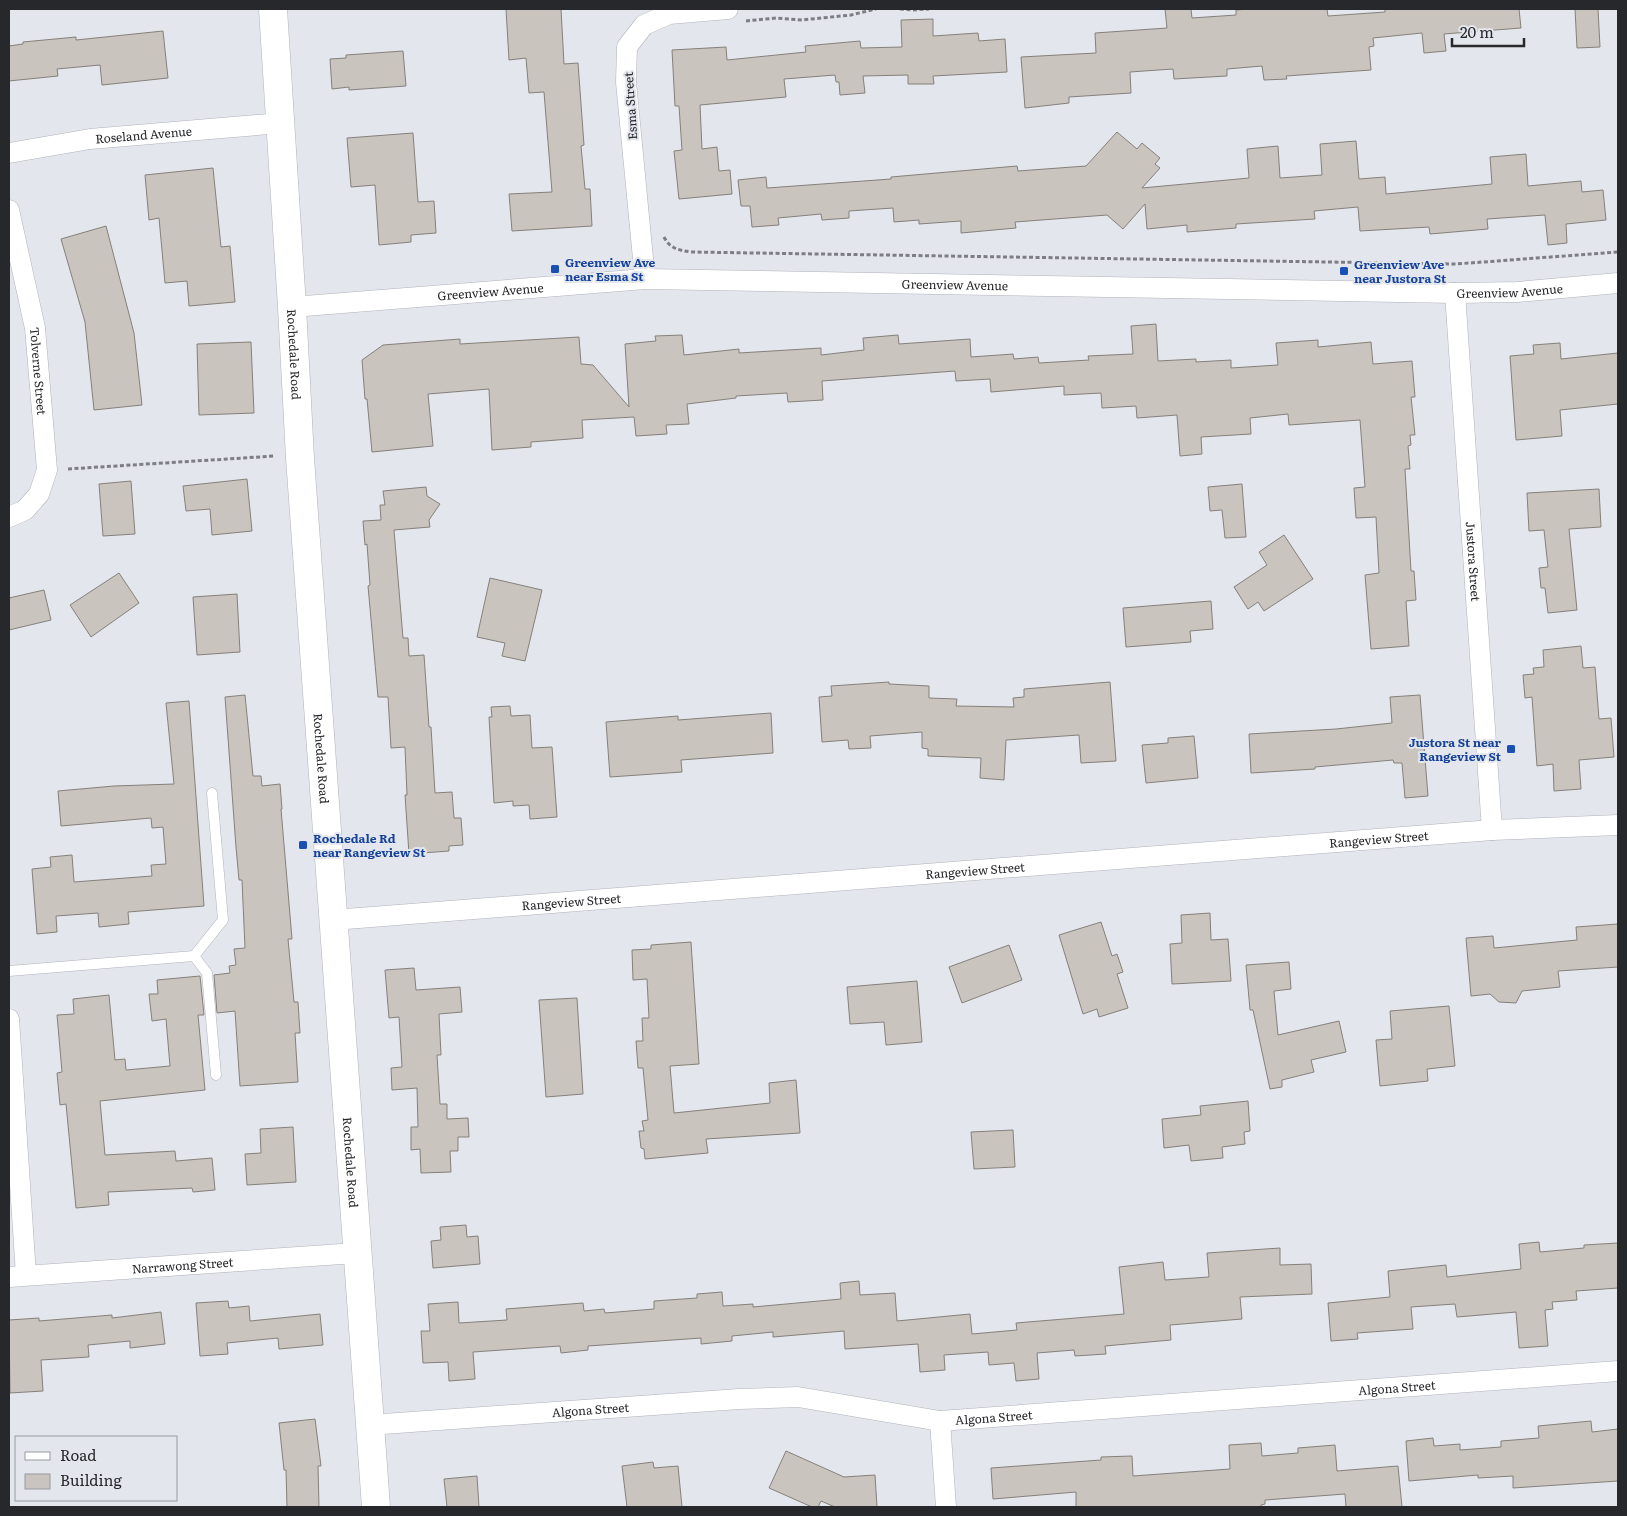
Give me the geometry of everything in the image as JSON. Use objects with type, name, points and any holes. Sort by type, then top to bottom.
[{"type":"main road","name":"Rochedale Road","points":[[273,9],[300,458],[356,1253],[376,1507]]},
{"type":"street","name":"Esma Street","points":[[645,279],[626,82],[627,47],[644,25],[669,14],[733,15]]},
{"type":"street","name":"Roseland Avenue","points":[[9,153],[90,139],[280,123]]},
{"type":"street","name":"Tolverne Street","points":[[9,210],[35,328],[47,470],[39,494],[25,510],[9,517]]},
{"type":"street","name":"Greenview Avenue","points":[[292,307],[645,279],[1455,293],[1517,292],[1618,283]]},
{"type":"street","name":"Justora Street","points":[[1455,293],[1492,830]]},
{"type":"street","name":"Rangeview Street","points":[[333,920],[1492,830],[1618,825]]},
{"type":"street","points":[[9,1019],[17,1276]]},
{"type":"street","name":"Narrawong Street","points":[[17,1276],[356,1253]]},
{"type":"street","name":"Algona Street","points":[[369,1425],[729,1399],[798,1397],[940,1421],[1618,1371]]},
{"type":"street","points":[[940,1421],[946,1507]]},
{"type":"lane","points":[[9,971],[194,956],[223,920],[212,792]]},
{"type":"lane","points":[[194,956],[207,973],[216,1075]]},
{"type":"path","points":[[733,15],[802,20],[852,15],[876,9]]},
{"type":"path","points":[[900,9],[929,9]]},
{"type":"path","points":[[662,234],[668,244],[676,250],[691,252],[1456,264],[1618,252]]},
{"type":"path","points":[[47,470],[275,456]]},
{"type":"building","points":[[506,9],[561,9],[564,64],[578,63],[584,145],[581,146],[585,189],[590,189],[592,226],[512,231],[509,194],[552,192],[544,92],[529,93],[526,58],[509,60]]},
{"type":"building","points":[[1165,9],[1191,9],[1192,18],[1236,15],[1236,10],[1249,9],[1327,9],[1328,16],[1385,12],[1385,9],[1519,9],[1521,28],[1444,34],[1446,51],[1424,53],[1422,33],[1373,38],[1374,46],[1369,47],[1371,70],[1286,76],[1287,79],[1264,80],[1262,66],[1227,69],[1227,76],[1174,79],[1173,69],[1130,72],[1131,93],[1069,97],[1069,103],[1025,108],[1021,57],[1096,53],[1095,33],[1167,28]]},
{"type":"building","points":[[1575,9],[1598,9],[1600,47],[1577,48]]},
{"type":"building","points":[[933,19],[933,36],[978,33],[979,41],[1005,39],[1007,72],[933,76],[934,84],[908,84],[908,75],[863,76],[865,93],[840,95],[839,82],[836,82],[835,75],[784,79],[786,97],[700,105],[702,149],[717,147],[719,171],[730,170],[732,194],[679,199],[674,151],[682,150],[679,106],[675,106],[672,50],[726,47],[727,60],[806,52],[805,46],[860,41],[861,48],[902,47],[901,20]]},
{"type":"building","points":[[163,31],[168,78],[102,85],[100,65],[57,69],[58,76],[9,81],[9,46],[23,44],[23,42],[76,37],[76,40]]},
{"type":"building","points":[[403,51],[406,86],[349,90],[349,87],[332,89],[330,59],[346,58],[346,55]]},
{"type":"building","points":[[1117,132],[1137,149],[1142,143],[1160,158],[1155,164],[1160,168],[1142,188],[1249,178],[1247,149],[1278,146],[1280,178],[1322,175],[1320,144],[1356,141],[1359,179],[1385,177],[1386,194],[1492,184],[1490,157],[1526,154],[1528,186],[1581,181],[1582,192],[1603,190],[1606,220],[1566,224],[1567,243],[1548,245],[1545,215],[1487,219],[1488,229],[1430,234],[1429,227],[1360,231],[1358,207],[1314,211],[1315,219],[1236,224],[1236,228],[1187,232],[1187,225],[1147,229],[1145,204],[1123,229],[1107,215],[1015,222],[1016,228],[961,233],[961,221],[919,224],[919,220],[894,222],[893,208],[849,211],[849,218],[822,220],[821,214],[778,218],[779,225],[752,227],[750,206],[741,206],[738,180],[766,177],[767,188],[891,179],[891,177],[1017,166],[1018,171],[1086,166]]},
{"type":"building","points":[[413,133],[418,202],[434,201],[436,233],[411,235],[411,242],[379,245],[375,185],[351,187],[347,138]]},
{"type":"building","points":[[213,168],[221,247],[230,246],[235,302],[189,306],[187,281],[165,283],[159,218],[149,220],[145,175]]},
{"type":"building","points":[[106,226],[134,333],[142,405],[94,410],[85,322],[61,239]]},
{"type":"building","points":[[1156,324],[1158,361],[1196,359],[1196,362],[1231,360],[1231,368],[1278,365],[1276,343],[1318,340],[1318,347],[1371,342],[1373,364],[1412,361],[1415,397],[1411,397],[1415,435],[1410,435],[1411,445],[1408,446],[1410,469],[1405,469],[1411,571],[1414,571],[1416,600],[1406,601],[1409,646],[1371,649],[1365,575],[1379,573],[1376,517],[1356,518],[1354,488],[1365,487],[1360,420],[1289,425],[1288,414],[1250,418],[1251,434],[1201,437],[1202,454],[1180,456],[1177,415],[1137,418],[1136,406],[1102,408],[1101,393],[1064,395],[1064,386],[991,392],[990,379],[956,381],[955,371],[822,381],[823,400],[788,402],[787,393],[736,396],[736,398],[687,404],[689,424],[666,425],[667,434],[636,436],[634,417],[582,420],[583,438],[531,442],[531,447],[492,450],[489,389],[428,394],[433,446],[372,452],[362,360],[383,345],[460,339],[460,344],[579,337],[581,364],[593,365],[629,407],[625,344],[656,341],[655,336],[682,335],[684,355],[739,349],[739,353],[821,348],[821,355],[864,350],[863,338],[898,335],[899,344],[970,339],[971,357],[1013,354],[1014,359],[1038,357],[1039,363],[1089,360],[1088,356],[1133,354],[1131,326]]},
{"type":"building","points":[[251,342],[254,413],[199,415],[197,344]]},
{"type":"building","points":[[1560,343],[1561,359],[1618,353],[1618,404],[1560,410],[1562,436],[1516,440],[1510,356],[1534,354],[1533,345]]},
{"type":"building","points":[[247,479],[252,531],[212,535],[210,509],[186,511],[183,486]]},
{"type":"building","points":[[131,481],[135,534],[103,536],[99,484]]},
{"type":"building","points":[[1242,484],[1246,537],[1225,538],[1222,510],[1210,511],[1208,487]]},
{"type":"building","points":[[426,487],[427,496],[440,504],[429,520],[430,527],[394,530],[403,638],[408,638],[409,656],[424,655],[435,793],[452,792],[454,818],[461,818],[463,845],[449,846],[449,851],[409,854],[405,795],[407,795],[405,747],[391,748],[388,697],[378,697],[368,586],[370,585],[367,544],[365,545],[363,521],[381,520],[380,505],[385,505],[383,491]]},
{"type":"building","points":[[1599,489],[1601,527],[1569,529],[1577,610],[1548,613],[1545,588],[1541,588],[1539,568],[1548,567],[1544,530],[1529,531],[1527,493]]},
{"type":"building","points":[[1284,535],[1313,579],[1264,611],[1258,602],[1248,609],[1234,587],[1267,565],[1259,552]]},
{"type":"building","points":[[119,573],[139,603],[91,637],[70,605]]},
{"type":"building","points":[[490,578],[542,590],[525,661],[502,656],[505,643],[477,637]]},
{"type":"building","points":[[44,590],[51,620],[9,630],[9,598]]},
{"type":"building","points":[[237,594],[240,652],[197,655],[193,597]]},
{"type":"building","points":[[1211,601],[1213,629],[1190,631],[1191,642],[1126,647],[1123,608]]},
{"type":"building","points":[[1581,646],[1583,668],[1595,667],[1599,719],[1611,718],[1614,757],[1579,760],[1581,789],[1554,791],[1553,764],[1537,766],[1532,697],[1525,698],[1523,675],[1534,674],[1533,668],[1544,667],[1543,650]]},
{"type":"building","points":[[889,682],[889,684],[929,686],[929,698],[957,699],[956,706],[1014,707],[1013,698],[1024,697],[1024,689],[1110,682],[1116,761],[1081,763],[1079,735],[1006,740],[1004,780],[980,778],[981,758],[928,756],[928,749],[922,748],[922,732],[870,736],[871,748],[849,749],[848,740],[822,742],[819,697],[832,696],[831,686]]},
{"type":"building","points":[[245,695],[253,776],[261,776],[262,786],[280,784],[292,939],[288,939],[294,1002],[298,1002],[300,1033],[295,1033],[298,1082],[240,1086],[235,1011],[217,1013],[214,975],[230,973],[229,966],[236,965],[234,949],[245,948],[242,880],[239,880],[225,697]]},
{"type":"building","points":[[1420,695],[1428,796],[1405,798],[1402,763],[1394,763],[1393,760],[1315,767],[1315,769],[1251,773],[1249,734],[1336,729],[1392,723],[1390,697]]},
{"type":"building","points":[[189,701],[204,906],[128,912],[129,924],[99,927],[98,913],[56,916],[57,932],[37,934],[32,869],[51,867],[50,857],[72,855],[74,882],[152,876],[151,865],[166,864],[163,827],[152,828],[151,818],[61,826],[58,791],[114,786],[174,784],[166,703]]},
{"type":"building","points":[[510,706],[511,716],[530,715],[532,748],[552,747],[557,817],[530,819],[529,805],[513,806],[513,801],[494,803],[489,717],[492,717],[491,707]]},
{"type":"building","points":[[771,713],[773,753],[681,760],[682,772],[610,777],[606,722],[678,716],[678,720]]},
{"type":"building","points":[[1194,736],[1198,778],[1146,783],[1142,745],[1168,743],[1168,738]]},
{"type":"building","points":[[1210,913],[1211,940],[1228,939],[1231,981],[1172,984],[1170,944],[1182,943],[1181,915]]},
{"type":"building","points":[[1101,922],[1112,956],[1117,954],[1123,972],[1117,974],[1128,1008],[1099,1017],[1097,1009],[1083,1014],[1059,935]]},
{"type":"building","points":[[1618,924],[1618,967],[1558,971],[1560,987],[1522,991],[1516,1003],[1499,1002],[1490,994],[1471,996],[1466,938],[1493,936],[1494,948],[1577,940],[1576,927]]},
{"type":"building","points":[[691,942],[699,1064],[670,1066],[674,1113],[770,1103],[769,1083],[796,1080],[800,1133],[706,1139],[708,1153],[645,1159],[644,1149],[641,1148],[639,1131],[644,1131],[642,1121],[648,1120],[643,1068],[638,1068],[636,1041],[643,1041],[642,1018],[649,1018],[647,979],[633,980],[632,950],[651,949],[651,945]]},
{"type":"building","points":[[1009,945],[1022,980],[962,1003],[949,967]]},
{"type":"building","points":[[1289,962],[1291,989],[1274,991],[1278,1035],[1339,1021],[1346,1052],[1311,1060],[1314,1072],[1282,1080],[1282,1087],[1270,1089],[1253,1010],[1250,1010],[1246,965]]},
{"type":"building","points":[[414,968],[416,990],[460,987],[462,1012],[439,1014],[441,1055],[437,1055],[440,1104],[447,1104],[447,1119],[468,1118],[469,1137],[458,1137],[458,1151],[450,1151],[451,1172],[421,1173],[420,1149],[411,1150],[411,1127],[418,1127],[417,1088],[392,1090],[391,1068],[402,1067],[399,1017],[389,1018],[385,970]]},
{"type":"building","points":[[200,976],[204,1015],[198,1015],[205,1090],[100,1101],[105,1155],[175,1151],[176,1161],[212,1158],[215,1190],[193,1192],[192,1188],[108,1192],[109,1205],[76,1208],[66,1104],[60,1105],[57,1073],[62,1072],[57,1015],[74,1014],[73,999],[109,995],[115,1060],[125,1059],[126,1070],[170,1066],[166,1019],[152,1021],[149,994],[158,994],[157,980]]},
{"type":"building","points":[[917,981],[922,1042],[886,1045],[884,1022],[850,1024],[847,987]]},
{"type":"building","points":[[577,998],[583,1094],[546,1097],[539,1000]]},
{"type":"building","points":[[1449,1006],[1455,1066],[1427,1069],[1428,1081],[1380,1086],[1376,1040],[1392,1039],[1390,1011]]},
{"type":"building","points":[[1248,1101],[1250,1131],[1244,1132],[1245,1144],[1222,1147],[1223,1158],[1191,1161],[1189,1145],[1164,1148],[1162,1119],[1201,1115],[1200,1106]]},
{"type":"building","points":[[293,1127],[296,1182],[247,1185],[245,1154],[261,1153],[260,1129]]},
{"type":"building","points":[[1013,1130],[1015,1167],[974,1169],[971,1132]]},
{"type":"building","points":[[466,1225],[467,1237],[478,1236],[480,1264],[433,1268],[431,1241],[441,1240],[440,1227]]},
{"type":"building","points":[[1539,1242],[1540,1252],[1584,1248],[1584,1245],[1618,1243],[1618,1288],[1576,1291],[1577,1300],[1552,1302],[1553,1309],[1545,1310],[1548,1346],[1519,1348],[1516,1312],[1457,1317],[1455,1304],[1411,1307],[1413,1329],[1357,1333],[1358,1339],[1331,1341],[1328,1303],[1390,1297],[1388,1271],[1446,1265],[1447,1277],[1521,1269],[1519,1244]]},
{"type":"building","points":[[1280,1248],[1280,1265],[1311,1264],[1312,1294],[1240,1297],[1242,1319],[1170,1325],[1171,1340],[1105,1346],[1106,1354],[1075,1356],[1074,1350],[1037,1353],[1039,1379],[1016,1381],[1014,1363],[989,1365],[988,1352],[944,1355],[945,1370],[920,1372],[918,1344],[845,1349],[844,1331],[773,1337],[773,1332],[732,1336],[732,1341],[701,1344],[701,1338],[588,1346],[588,1350],[561,1353],[560,1346],[473,1352],[475,1379],[449,1381],[448,1362],[423,1363],[421,1331],[430,1331],[428,1304],[458,1302],[459,1323],[507,1320],[506,1309],[583,1303],[584,1311],[604,1309],[605,1313],[654,1309],[654,1301],[697,1298],[697,1294],[722,1292],[723,1306],[753,1304],[753,1307],[841,1299],[840,1283],[859,1281],[860,1295],[895,1293],[897,1321],[970,1314],[972,1334],[1017,1330],[1016,1323],[1124,1314],[1119,1267],[1163,1262],[1165,1280],[1209,1277],[1207,1253]]},
{"type":"building","points":[[228,1301],[229,1308],[249,1306],[250,1321],[320,1314],[323,1345],[279,1349],[278,1338],[227,1343],[228,1354],[200,1356],[196,1303]]},
{"type":"building","points":[[161,1312],[165,1344],[130,1348],[130,1341],[88,1345],[89,1357],[41,1360],[43,1391],[10,1393],[9,1320],[39,1318],[39,1321],[112,1315],[112,1318]]},
{"type":"building","points":[[315,1419],[321,1466],[318,1466],[319,1507],[287,1507],[286,1470],[284,1470],[279,1423]]},
{"type":"building","points":[[1591,1421],[1592,1432],[1618,1429],[1618,1481],[1513,1488],[1513,1476],[1478,1478],[1478,1475],[1409,1481],[1406,1441],[1433,1438],[1434,1446],[1460,1444],[1460,1450],[1501,1447],[1501,1441],[1539,1438],[1538,1426]]},
{"type":"building","points":[[1261,1443],[1262,1456],[1298,1453],[1298,1448],[1335,1445],[1337,1471],[1398,1466],[1402,1507],[1346,1507],[1345,1494],[1265,1500],[1265,1504],[1261,1505],[1261,1507],[1076,1507],[1076,1492],[993,1499],[991,1468],[1101,1460],[1101,1457],[1132,1456],[1133,1476],[1230,1469],[1229,1445]]},
{"type":"building","points":[[786,1451],[844,1477],[875,1475],[877,1507],[835,1507],[821,1501],[818,1507],[812,1507],[769,1488]]},
{"type":"building","points":[[653,1462],[654,1468],[678,1466],[682,1507],[627,1507],[622,1466]]},
{"type":"building","points":[[477,1476],[479,1507],[447,1507],[444,1479]]},
{"type":"place","name":"Greenview Ave near Esma St","points":[[555,269]]},
{"type":"place","name":"Greenview Ave near Justora St","points":[[1344,271]]},
{"type":"place","name":"Justora St near Rangeview St","points":[[1511,749]]},
{"type":"place","name":"Rochedale Rd near Rangeview St","points":[[303,845]]}]
